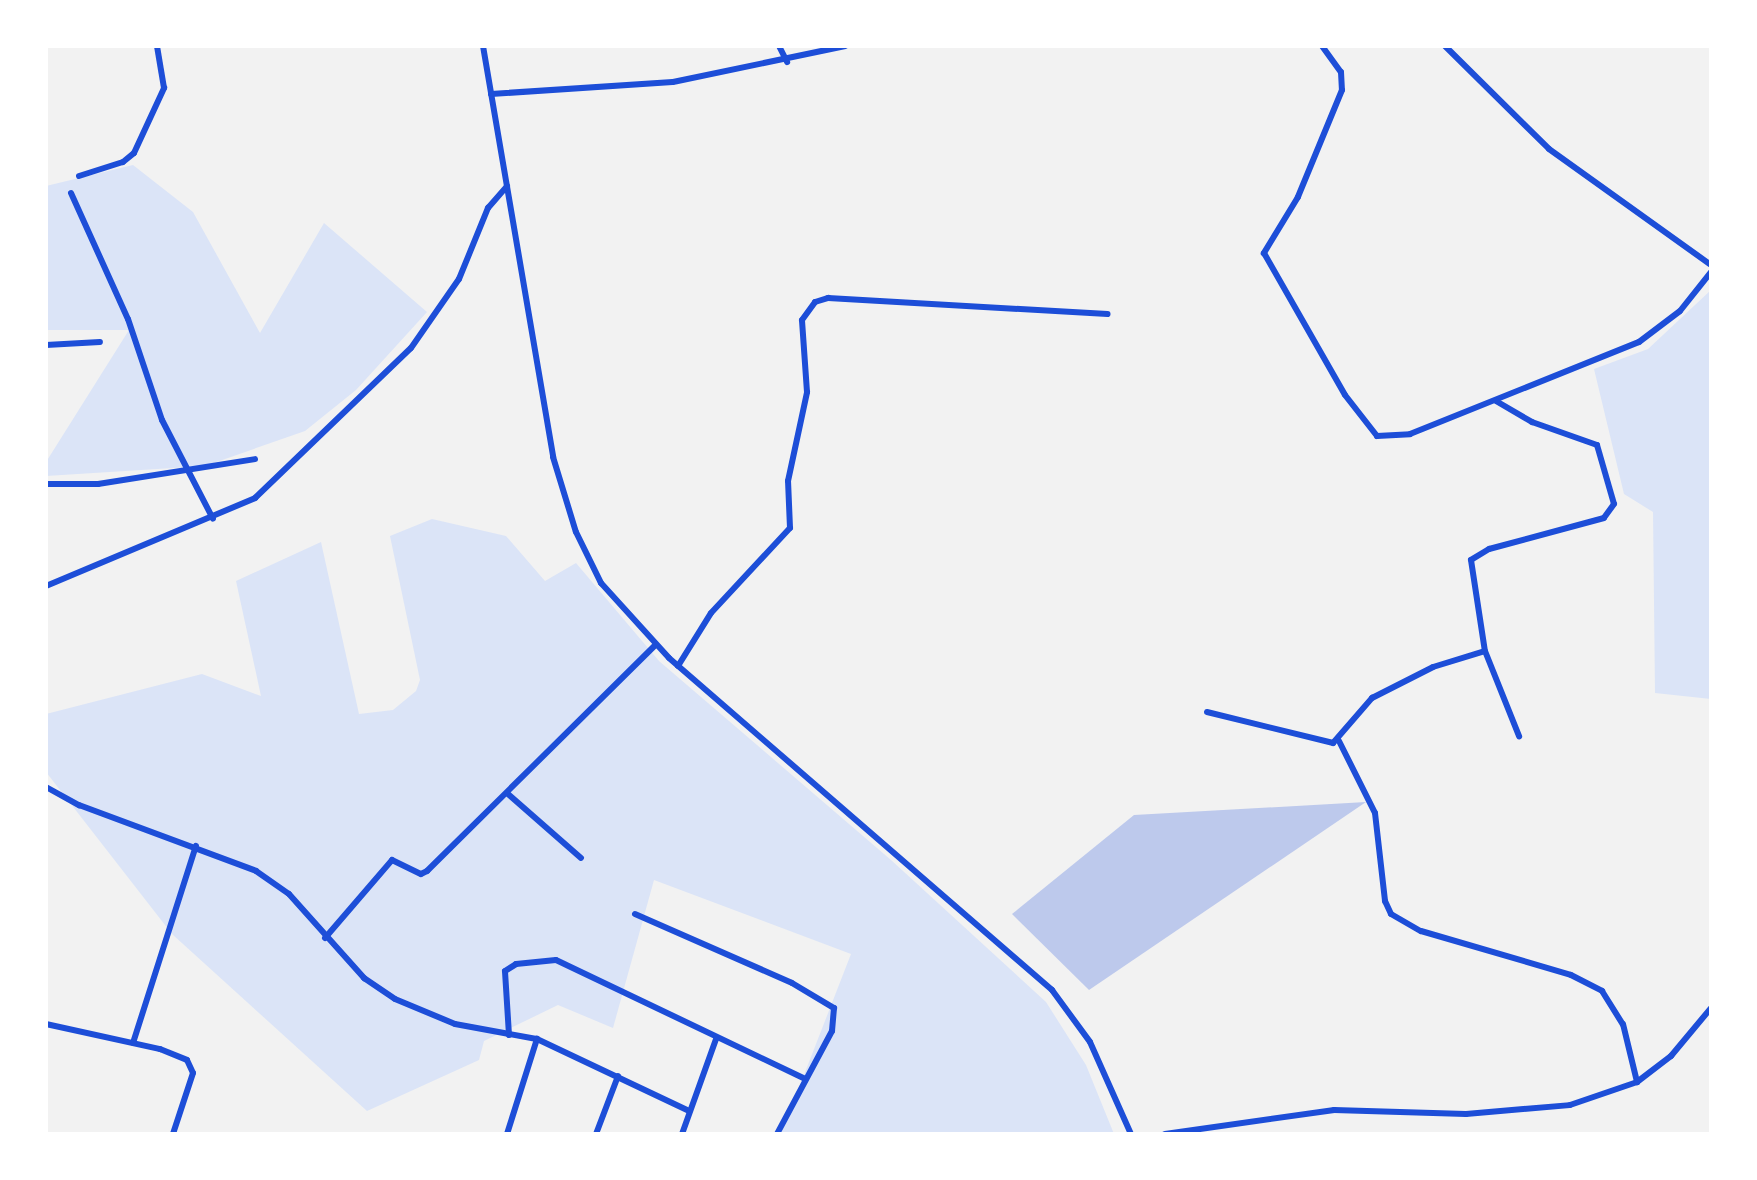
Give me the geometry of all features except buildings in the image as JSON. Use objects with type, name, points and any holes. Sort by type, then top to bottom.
[{"type":"street","points":[[79,176],[123,162],[134,153],[164,88],[157,46]]},
{"type":"street","points":[[483,46],[565,503],[601,583],[678,666],[1042,980],[1090,1042],[1131,1134]]},
{"type":"street","points":[[779,46],[787,62]]},
{"type":"street","points":[[491,94],[650,85],[787,62],[845,46]]},
{"type":"street","points":[[1322,46],[1341,72],[1342,90],[1298,197],[1265,247],[1268,261],[1345,395],[1377,436],[1410,434],[1653,335],[1711,272]]},
{"type":"street","points":[[1445,46],[1549,149],[1711,265]]},
{"type":"street","points":[[46,586],[213,519],[255,498],[297,451],[403,357],[459,279],[486,213],[507,186]]},
{"type":"street","points":[[71,193],[128,319],[162,420],[213,519]]},
{"type":"street","points":[[678,666],[711,613],[790,528],[788,481],[807,392],[802,320],[815,302],[841,299],[1108,314]]},
{"type":"street","points":[[46,345],[100,342]]},
{"type":"street","points":[[1496,401],[1532,422],[1597,445],[1614,504],[1604,518],[1476,553],[1469,572],[1485,651],[1519,736]]},
{"type":"street","points":[[46,484],[83,486],[190,473],[255,459]]},
{"type":"street","points":[[325,938],[392,860],[423,875],[656,644]]},
{"type":"street","points":[[1207,712],[1326,743],[1339,741],[1372,698],[1433,667],[1485,651]]},
{"type":"street","points":[[1339,741],[1375,813],[1385,901],[1391,914],[1421,931],[1585,979],[1602,991],[1623,1024],[1637,1082]]},
{"type":"street","points":[[46,787],[79,805],[196,846],[273,881],[364,978],[395,999],[455,1024],[537,1039],[687,1110]]},
{"type":"street","points":[[508,794],[581,858]]},
{"type":"street","points":[[133,1043],[196,846]]},
{"type":"street","points":[[635,914],[832,1005],[832,1031],[803,1078],[777,1134]]},
{"type":"street","points":[[509,1035],[505,971],[516,964],[556,960],[803,1078]]},
{"type":"street","points":[[1165,1134],[1334,1110],[1466,1114],[1532,1111],[1589,1101],[1637,1082],[1671,1056],[1711,1008]]},
{"type":"street","points":[[46,1024],[176,1053],[192,1068],[173,1134]]},
{"type":"street","points":[[507,1134],[537,1039]]},
{"type":"street","points":[[682,1134],[687,1110],[716,1039]]},
{"type":"street","points":[[596,1134],[618,1076]]},
{"type":"shaded area","points":[[133,165],[193,212],[260,333],[324,223],[427,312],[356,390],[305,431],[205,466],[46,476],[46,462],[129,330],[46,330],[46,186]]},
{"type":"shaded area","points":[[1711,290],[1711,699],[1655,693],[1653,512],[1624,494],[1594,369],[1648,349]]},
{"type":"shaded area","points":[[432,519],[506,536],[545,581],[576,563],[659,661],[891,860],[1046,1002],[1086,1065],[1114,1134],[781,1134],[851,954],[654,880],[613,1028],[558,1005],[484,1041],[479,1060],[367,1111],[172,934],[46,772],[46,714],[202,674],[261,696],[236,581],[321,542],[359,714],[393,710],[416,691],[420,680],[390,536]]}]
